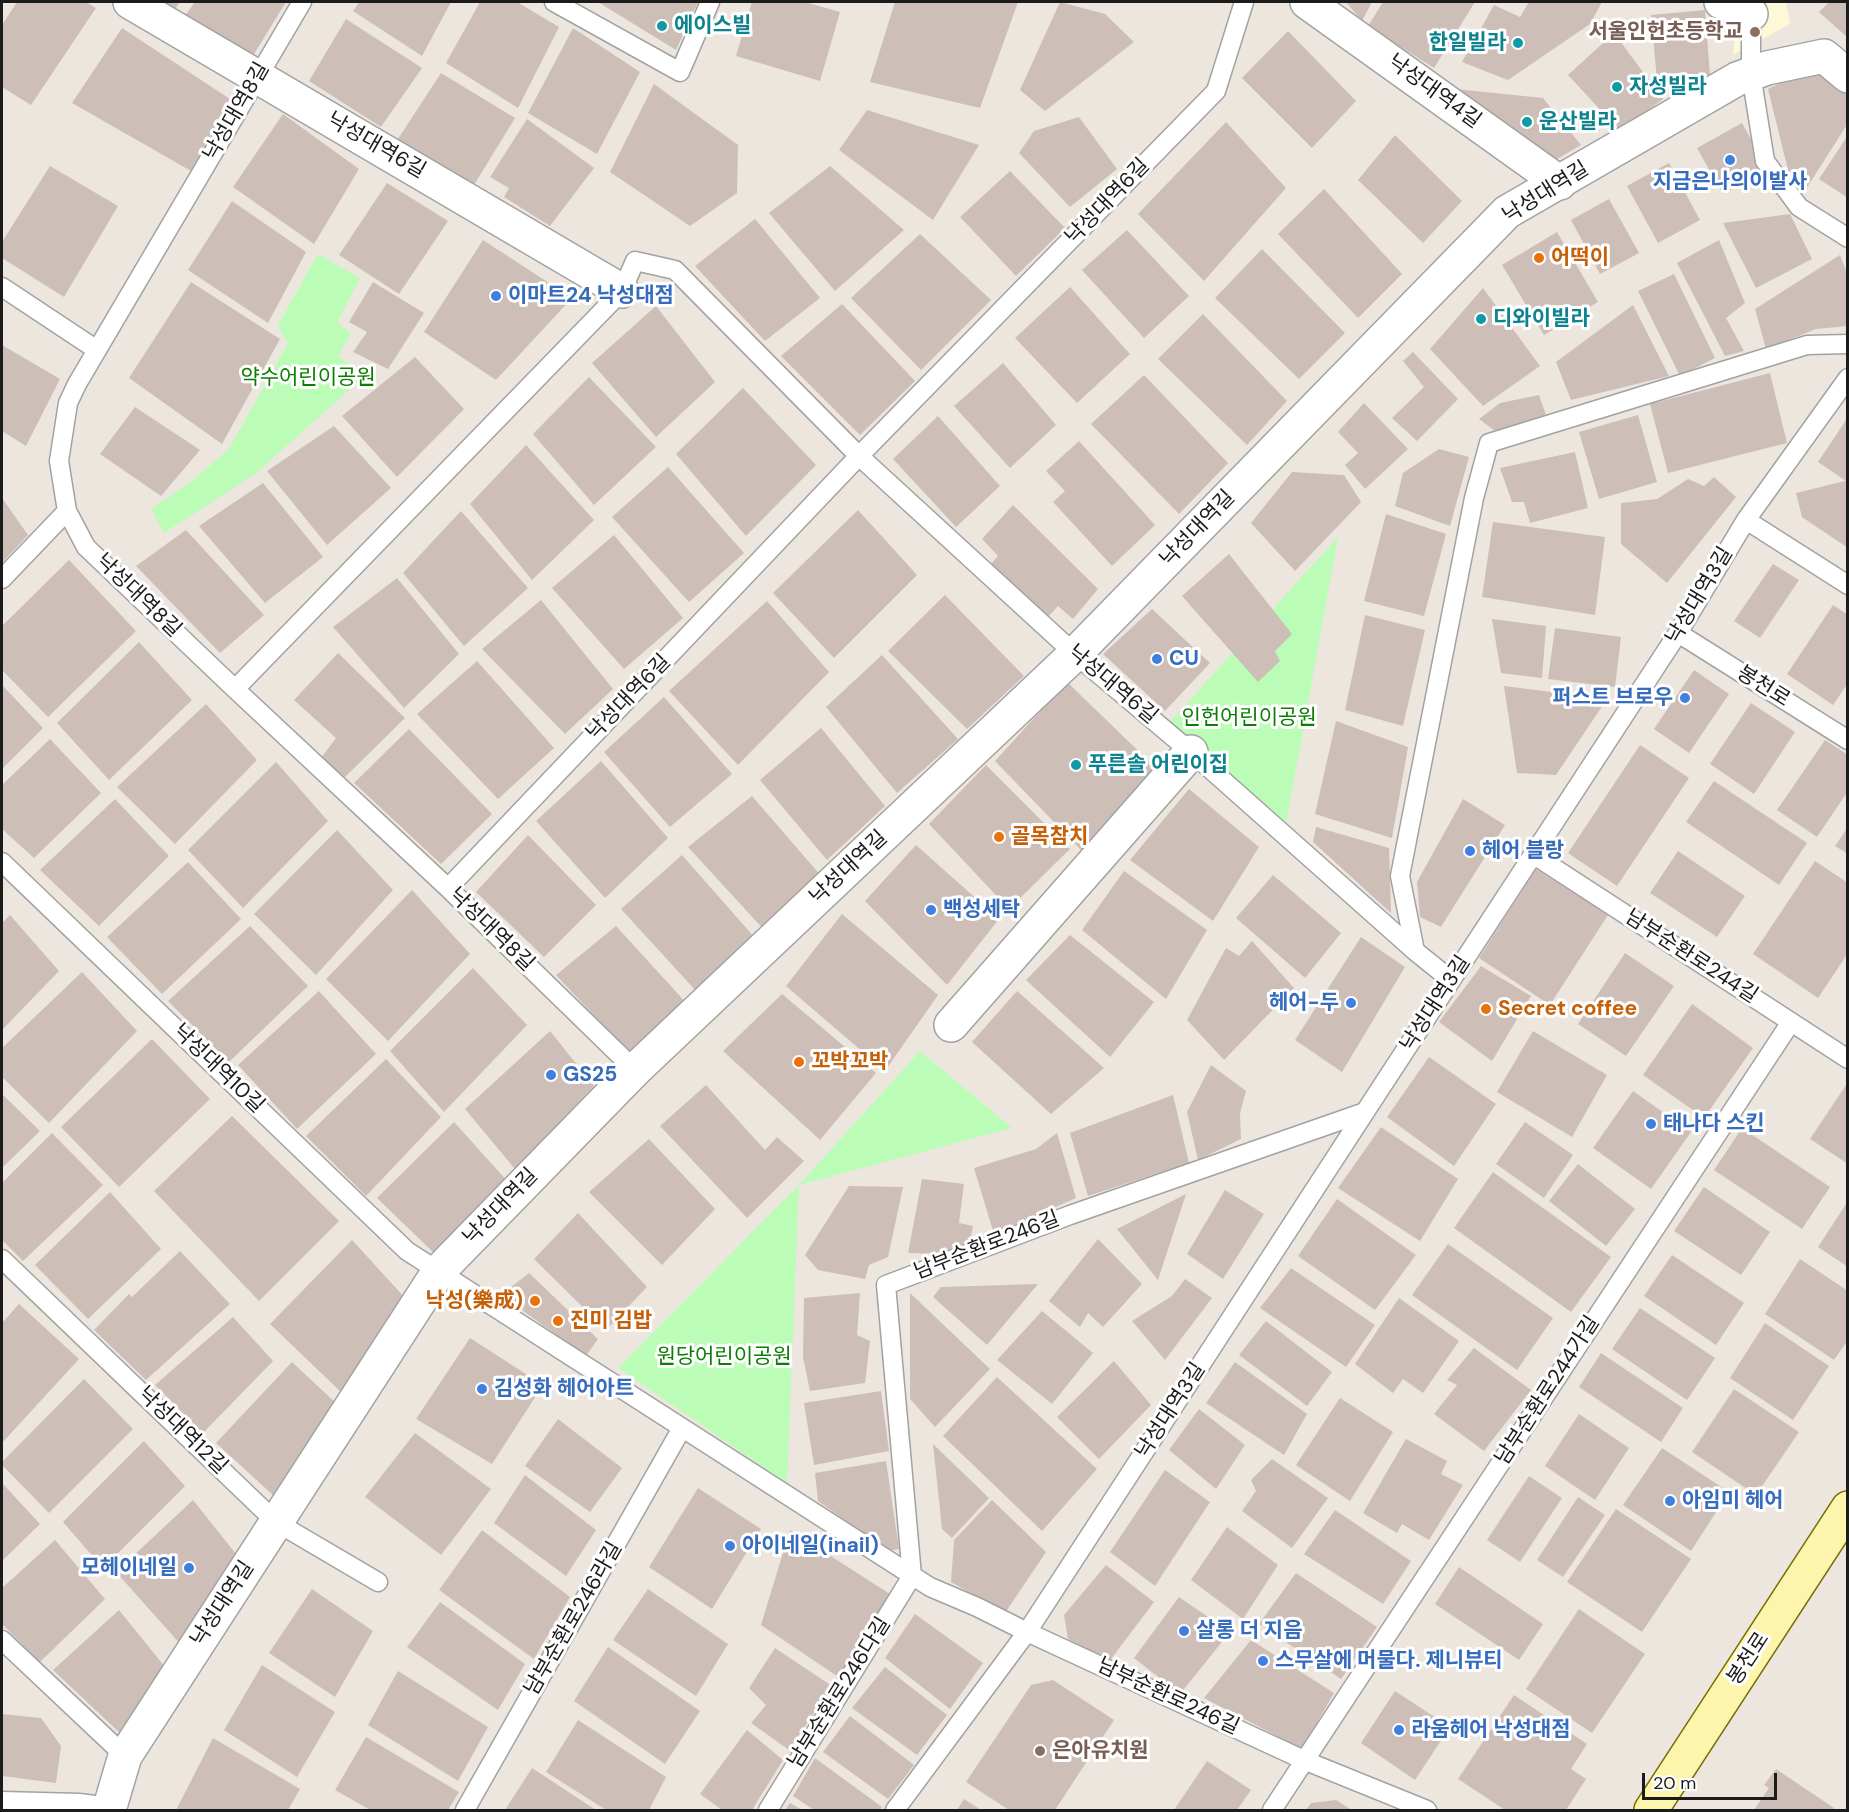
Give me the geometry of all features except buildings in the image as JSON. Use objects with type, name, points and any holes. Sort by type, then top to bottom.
[{"type":"street","name":"낙성대역6길","points":[[130,2],[622,291]]},
{"type":"street","name":"낙성대역4길","points":[[1307,2],[1560,183]]},
{"type":"street","points":[[1721,2],[1751,8]]},
{"type":"street","name":"낙성대역길","points":[[110,1809],[125,1756],[439,1271],[634,1070],[1075,654],[1507,212],[1737,79],[1767,68],[1824,56],[1848,75]]},
{"type":"street","points":[[951,1025],[1191,752]]},
{"type":"street","name":"봉천로","points":[[1651,1810],[1848,1508]]},
{"type":"lane","name":"낙성대역8길","points":[[302,2],[76,384],[68,403],[60,461],[67,511],[86,547],[448,888],[634,1070]]},
{"type":"lane","points":[[554,2],[680,72],[710,2]]},
{"type":"lane","name":"낙성대역6길","points":[[448,888],[859,456],[1216,91],[1244,2]]},
{"type":"lane","points":[[1751,8],[1751,74],[1765,161],[1799,207],[1848,238]]},
{"type":"lane","name":"낙성대역6길","points":[[235,689],[622,291],[635,261],[675,270],[859,456],[1075,654],[1191,752],[1415,951],[1451,980]]},
{"type":"lane","points":[[2,287],[96,351]]},
{"type":"lane","points":[[1415,951],[1400,876],[1474,498],[1489,443],[1807,345],[1848,344]]},
{"type":"lane","name":"낙성대역3길","points":[[895,1810],[1027,1632],[1678,633],[1746,520],[1848,378]]},
{"type":"lane","points":[[2,579],[67,511]]},
{"type":"lane","points":[[1746,520],[1848,585]]},
{"type":"lane","name":"봉천로","points":[[1678,633],[1848,740]]},
{"type":"lane","name":"남부순환로244길","points":[[1534,855],[1848,1059]]},
{"type":"lane","name":"낙성대역10길","points":[[2,862],[407,1251],[439,1271]]},
{"type":"lane","name":"남부순환로244가길","points":[[1272,1810],[1791,1022]]},
{"type":"lane","name":"남부순환로246길","points":[[912,1576],[886,1285],[1070,1215],[1365,1112]]},
{"type":"lane","name":"낙성대역12길","points":[[2,1259],[276,1522],[378,1582]]},
{"type":"lane","name":"남부순환로246길","points":[[439,1271],[930,1587],[1306,1761],[1427,1810]]},
{"type":"lane","name":"남부순환로246라길","points":[[465,1810],[682,1428]]},
{"type":"lane","name":"남부순환로246다길","points":[[768,1810],[912,1576]]},
{"type":"lane","points":[[2,1640],[125,1756]]},
{"type":"lane","points":[[2,1801],[79,1803],[110,1809]]},
{"type":"shaded area","name":"서울인헌초등학교","points":[[1738,2],[1786,2],[1790,24],[1733,55]]},
{"type":"green space","name":"약수어린이공원","points":[[318,254],[360,278],[337,323],[351,333],[338,357],[366,375],[255,474],[164,533],[151,509],[188,484],[229,449],[288,343],[278,325]]},
{"type":"green space","name":"인헌어린이공원","points":[[1338,537],[1286,824],[1170,722]]},
{"type":"green space","points":[[920,1051],[1012,1128],[799,1185]]},
{"type":"green space","name":"원당어린이공원","points":[[799,1185],[787,1483],[618,1368]]},
{"type":"place","name":"에이스빌","points":[[662,26]]},
{"type":"place","name":"서울인헌초등학교","points":[[1755,32]]},
{"type":"place","name":"한일빌라","points":[[1518,43]]},
{"type":"place","name":"자성빌라","points":[[1617,87]]},
{"type":"place","name":"운산빌라","points":[[1527,122]]},
{"type":"place","name":"지금은나의이발사","points":[[1730,160]]},
{"type":"place","name":"어떡이","points":[[1539,258]]},
{"type":"place","name":"이마트24 낙성대점","points":[[496,296]]},
{"type":"place","name":"디와이빌라","points":[[1481,319]]},
{"type":"place","name":"CU","points":[[1157,659]]},
{"type":"place","name":"퍼스트 브로우","points":[[1685,698]]},
{"type":"place","name":"푸른솔 어린이집","points":[[1076,765]]},
{"type":"place","name":"골목참치","points":[[999,837]]},
{"type":"place","name":"헤어 블랑","points":[[1470,851]]},
{"type":"place","name":"백성세탁","points":[[931,910]]},
{"type":"place","name":"헤어-두","points":[[1351,1003]]},
{"type":"place","name":"Secret coffee","points":[[1486,1009]]},
{"type":"place","name":"꼬박꼬박","points":[[799,1062]]},
{"type":"place","name":"GS25","points":[[551,1075]]},
{"type":"place","name":"태나다 스킨","points":[[1651,1124]]},
{"type":"place","name":"낙성(樂成)","points":[[535,1301]]},
{"type":"place","name":"진미 김밥","points":[[558,1321]]},
{"type":"place","name":"김성화 헤어아트","points":[[482,1389]]},
{"type":"place","name":"아임미 헤어","points":[[1670,1501]]},
{"type":"place","name":"아이네일(inail)","points":[[730,1546]]},
{"type":"place","name":"모헤이네일","points":[[189,1568]]},
{"type":"place","name":"살롱 더 지음","points":[[1184,1631]]},
{"type":"place","name":"스무살에 머물다. 제니뷰티","points":[[1263,1661]]},
{"type":"place","name":"라움헤어 낙성대점","points":[[1399,1730]]},
{"type":"place","name":"은아유치원","points":[[1040,1751]]}]
